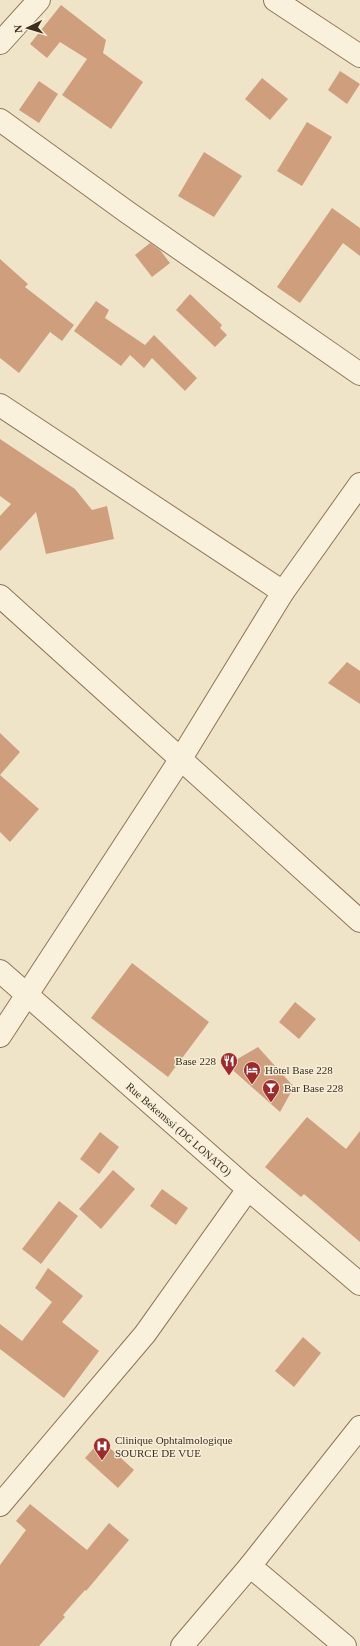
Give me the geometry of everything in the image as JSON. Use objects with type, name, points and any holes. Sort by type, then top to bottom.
[{"type":"street","points":[[0,43],[39,0]]},
{"type":"street","points":[[275,0],[357,48]]},
{"type":"street","points":[[0,120],[126,212],[360,374]]},
{"type":"street","points":[[0,405],[283,592]]},
{"type":"street","points":[[0,1036],[180,760],[283,592],[360,484]]},
{"type":"street","points":[[0,596],[360,921]]},
{"type":"street","name":"Rue Bekemssi (DG LONATO)","points":[[0,971],[248,1189],[360,1284]]},
{"type":"street","points":[[0,1505],[145,1334],[248,1189]]},
{"type":"street","points":[[182,1646],[250,1566],[360,1427]]},
{"type":"street","points":[[250,1566],[345,1646]]},
{"type":"building","points":[[61,5],[106,40],[103,53],[143,82],[111,129],[62,95],[87,59],[60,42],[47,58],[30,44]]},
{"type":"building","points":[[340,71],[360,84],[347,104],[328,90]]},
{"type":"building","points":[[262,78],[288,99],[270,120],[245,99]]},
{"type":"building","points":[[39,81],[58,94],[39,123],[19,110]]},
{"type":"building","points":[[307,122],[332,137],[302,186],[277,171]]},
{"type":"building","points":[[204,152],[242,176],[214,217],[178,196]]},
{"type":"building","points":[[332,208],[360,228],[360,256],[343,243],[300,303],[277,287]]},
{"type":"building","points":[[150,243],[160,250],[170,263],[152,277],[135,255]]},
{"type":"building","points":[[0,259],[28,284],[25,287],[74,325],[62,341],[50,332],[19,373],[0,358]]},
{"type":"building","points":[[190,294],[222,325],[220,328],[227,335],[215,347],[176,310]]},
{"type":"building","points":[[96,301],[109,310],[105,318],[145,345],[154,335],[197,378],[185,391],[152,358],[144,368],[130,355],[121,366],[74,331]]},
{"type":"building","points":[[0,439],[75,489],[92,510],[107,506],[114,539],[46,554],[36,512],[0,551],[0,516],[11,504],[0,496]]},
{"type":"building","points":[[347,662],[360,671],[360,704],[328,683]]},
{"type":"building","points":[[0,733],[20,752],[0,775]]},
{"type":"building","points":[[0,775],[39,809],[10,842],[0,832]]},
{"type":"building","points":[[132,963],[209,1022],[168,1077],[91,1018]]},
{"type":"building","points":[[295,1002],[316,1019],[299,1039],[279,1022]]},
{"type":"building","points":[[258,1047],[294,1087],[280,1112],[227,1065]]},
{"type":"building","points":[[307,1117],[346,1149],[360,1131],[360,1242],[304,1194],[301,1197],[265,1167]]},
{"type":"building","points":[[100,1132],[119,1147],[99,1174],[80,1159]]},
{"type":"building","points":[[113,1170],[135,1189],[101,1229],[79,1209]]},
{"type":"building","points":[[162,1189],[188,1208],[176,1225],[150,1206]]},
{"type":"building","points":[[59,1201],[78,1216],[41,1264],[22,1249]]},
{"type":"building","points":[[48,1268],[83,1296],[62,1322],[99,1351],[64,1398],[0,1349],[0,1324],[22,1341],[52,1302],[35,1288]]},
{"type":"building","points":[[303,1337],[321,1353],[294,1387],[275,1371]]},
{"type":"building","points":[[101,1440],[134,1470],[118,1488],[85,1458]]},
{"type":"building","points":[[30,1504],[87,1550],[109,1523],[129,1540],[86,1591],[85,1590],[63,1615],[65,1617],[39,1646],[0,1646],[0,1565],[26,1530],[16,1521]]},
{"type":"place","name":"Base 228","points":[[229,1076]]},
{"type":"place","name":"Hôtel Base 228","points":[[252,1085]]},
{"type":"place","name":"Bar Base 228","points":[[271,1103]]},
{"type":"place","name":"Clinique Ophtalmologique SOURCE DE VUE","points":[[102,1461]]}]
